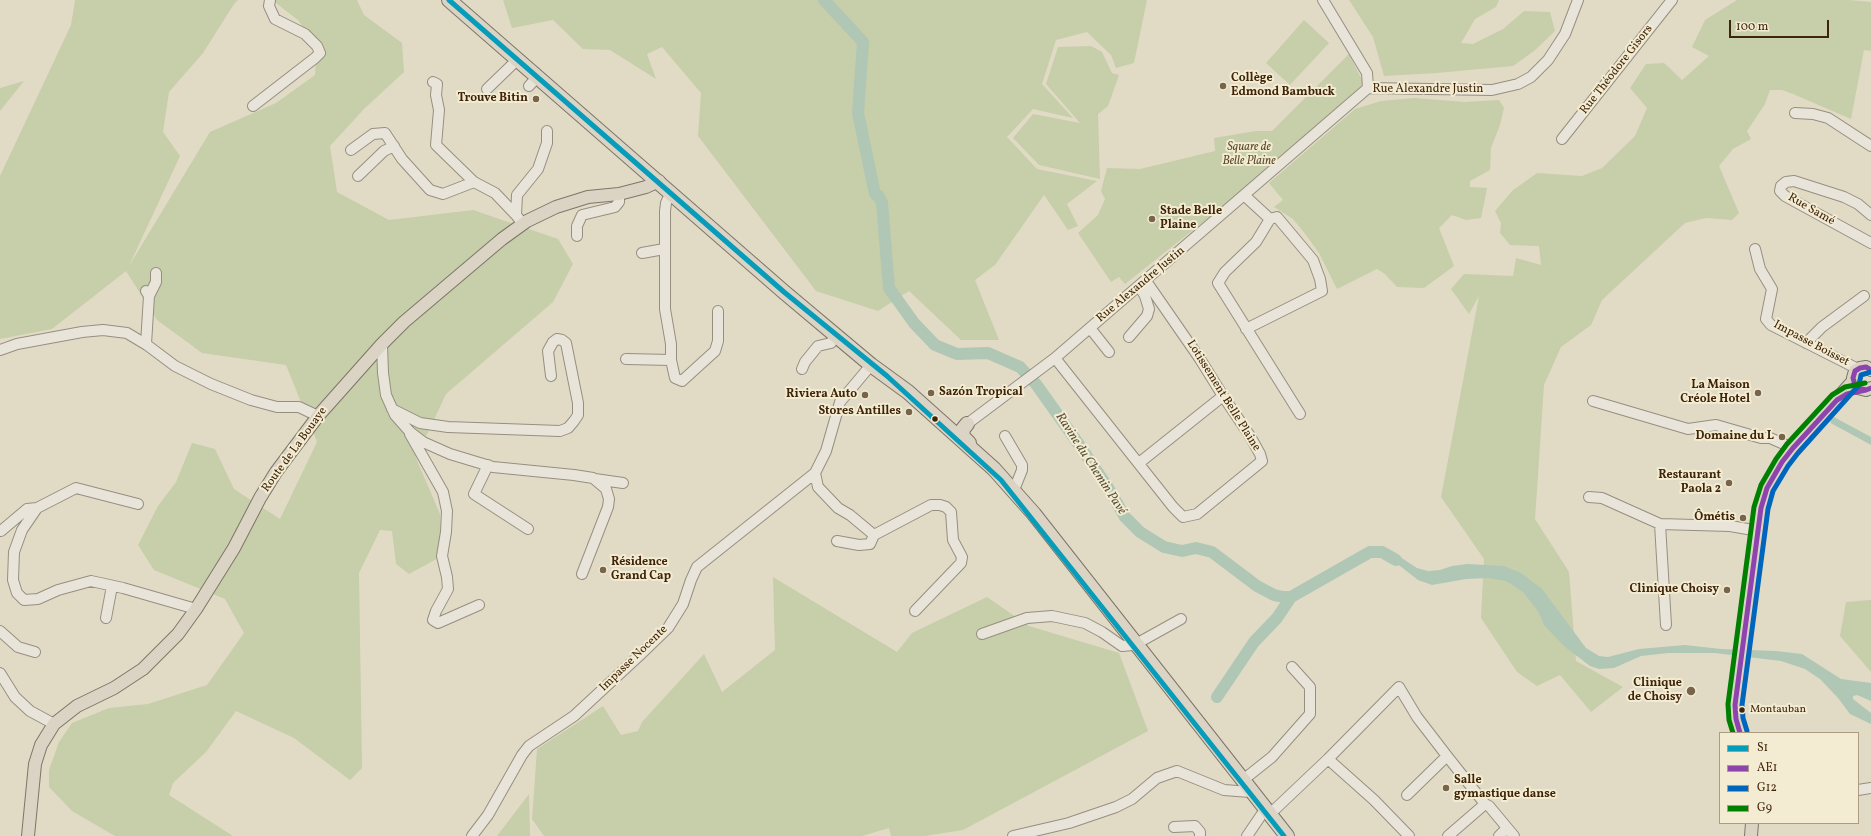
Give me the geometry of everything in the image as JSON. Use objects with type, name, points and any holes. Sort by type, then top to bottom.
[{"type":"highway","points":[[449,0],[518,59],[534,81],[659,181],[835,334],[939,419],[981,457],[1014,490],[1134,645]]},
{"type":"highway","points":[[887,376],[1000,480],[1286,836]]},
{"type":"highway","points":[[939,419],[956,429],[968,424]]},
{"type":"highway","points":[[968,424],[963,429],[962,436],[980,454],[981,457]]},
{"type":"main road","name":"Route de La Bouaye","points":[[28,836],[35,764],[41,745],[54,724],[77,706],[114,688],[143,669],[163,651],[196,609],[234,548],[260,498],[276,472],[318,416],[382,344],[404,322],[502,239],[520,220],[588,197],[619,194],[646,187],[659,181]]},
{"type":"main road","points":[[1866,367],[1853,374],[1853,381],[1858,388],[1868,389]]},
{"type":"main road","points":[[1740,732],[1736,719],[1735,705],[1761,508],[1767,488],[1782,462],[1793,448],[1853,381]]},
{"type":"main road","points":[[1837,400],[1847,394],[1868,389]]},
{"type":"main road","points":[[1751,836],[1752,824]]},
{"type":"street","points":[[253,106],[320,53],[317,46],[305,34],[275,19],[269,6],[270,0]]},
{"type":"street","points":[[1324,0],[1367,73],[1368,88]]},
{"type":"street","name":"Rue Alexandre Justin","points":[[968,424],[1055,358],[1143,284],[1368,88],[1492,90],[1518,84],[1531,77],[1548,60],[1565,34],[1578,0]]},
{"type":"street","name":"Rue Théodore Gisors","points":[[1562,139],[1672,0]]},
{"type":"street","points":[[487,89],[518,59]]},
{"type":"street","points":[[434,82],[437,84],[436,96],[439,110],[436,145],[474,182],[495,193],[520,220]]},
{"type":"street","points":[[1795,113],[1813,114],[1828,118],[1871,146]]},
{"type":"street","points":[[520,220],[517,195],[538,169],[547,143],[547,130]]},
{"type":"street","points":[[351,150],[373,134],[385,132],[402,159],[430,190],[443,194],[474,182]]},
{"type":"street","points":[[358,176],[384,151],[394,146]]},
{"type":"street","name":"Rue Samé","points":[[1871,215],[1858,204],[1844,197],[1794,181],[1786,182],[1781,186],[1780,191],[1785,196],[1871,243]]},
{"type":"street","points":[[671,192],[665,207],[665,309],[671,344],[671,360],[675,378],[682,381],[715,351],[718,341],[718,311]]},
{"type":"street","points":[[577,236],[576,226],[582,216],[615,207],[619,202],[619,194]]},
{"type":"street","points":[[1245,196],[1270,220]]},
{"type":"street","points":[[1246,329],[1322,291],[1314,260],[1278,217],[1270,220],[1256,242],[1225,272],[1218,284],[1246,329],[1300,414]]},
{"type":"street","points":[[642,253],[664,248]]},
{"type":"street","name":"Impasse Boisset","points":[[1755,249],[1760,269],[1772,289],[1766,319],[1771,325],[1806,343],[1866,367]]},
{"type":"street","points":[[146,344],[148,294],[156,282],[156,273]]},
{"type":"street","points":[[1143,284],[1149,309],[1148,312]]},
{"type":"street","name":"Lotissement Belle Plaine","points":[[1055,358],[1173,507],[1183,517],[1196,514],[1262,461],[1260,454],[1250,436],[1164,305],[1143,284]]},
{"type":"street","points":[[1806,343],[1822,327],[1864,296]]},
{"type":"street","points":[[1129,337],[1148,312],[1164,305]]},
{"type":"street","points":[[1090,328],[1109,352]]},
{"type":"street","points":[[0,350],[17,344],[47,338],[104,330],[127,333],[146,344],[175,366],[211,384],[251,400],[277,407],[299,407],[318,416]]},
{"type":"street","points":[[802,369],[805,362],[818,346],[831,343],[835,334]]},
{"type":"street","points":[[392,409],[420,423],[448,428],[560,431],[568,428],[578,415],[578,403],[566,343],[562,340],[557,339],[548,351],[551,376]]},
{"type":"street","points":[[382,344],[382,373],[386,395],[392,409],[410,432],[443,492],[447,511],[446,532],[442,556],[448,589],[436,611],[433,620],[438,623],[479,605]]},
{"type":"street","points":[[626,359],[671,360]]},
{"type":"street","name":"Impasse Nocente","points":[[472,836],[488,815],[522,755],[529,746],[574,716],[668,628],[683,604],[697,567],[815,473],[826,451],[840,402],[872,365]]},
{"type":"street","points":[[1139,463],[1223,396]]},
{"type":"street","points":[[1593,401],[1688,429],[1716,426],[1761,438],[1770,438],[1793,448]]},
{"type":"street","points":[[410,432],[423,442],[450,454],[488,465],[574,475],[623,483]]},
{"type":"street","points":[[1005,436],[1022,465],[1022,470],[1014,490]]},
{"type":"street","points":[[488,465],[474,494],[528,529]]},
{"type":"street","points":[[815,473],[818,487],[828,498],[838,508],[850,515],[874,535]]},
{"type":"street","points":[[582,574],[604,519],[609,499],[606,489],[601,483],[592,478]]},
{"type":"street","points":[[1,531],[26,509],[36,508],[76,488],[138,504]]},
{"type":"street","points":[[1589,497],[1602,498],[1660,524],[1730,526],[1759,531]]},
{"type":"street","points":[[837,541],[859,545],[870,544],[874,535],[931,506],[940,505],[946,507],[951,512],[953,540],[962,557],[961,563],[915,611]]},
{"type":"street","points":[[36,508],[22,530],[14,552],[13,580],[17,592],[24,600],[38,599],[58,590],[90,581],[196,609]]},
{"type":"street","points":[[1660,524],[1666,625]]},
{"type":"street","points":[[106,618],[112,586]]},
{"type":"street","points":[[982,634],[1027,618],[1052,616],[1085,623],[1102,632],[1122,646],[1134,645],[1181,619]]},
{"type":"street","points":[[0,631],[18,647],[36,652]]},
{"type":"street","points":[[1013,836],[1069,822],[1116,807],[1132,799],[1157,778],[1177,771],[1224,790],[1247,786],[1310,714],[1310,687],[1292,667]]},
{"type":"street","points":[[0,673],[15,697],[30,711],[54,724]]},
{"type":"street","points":[[1247,836],[1267,813],[1328,759],[1399,687],[1417,717],[1447,756],[1485,804],[1489,806],[1511,832],[1499,836]]},
{"type":"street","points":[[1407,795],[1447,756]]},
{"type":"street","points":[[1328,759],[1374,800],[1409,836]]},
{"type":"street","points":[[1859,790],[1871,788]]},
{"type":"street","points":[[1448,836],[1485,804]]},
{"type":"street","points":[[1174,827],[1195,826],[1200,832],[1200,836]]},
{"type":"green space","points":[[75,0],[238,0],[203,53],[169,92],[163,132],[180,156],[129,266],[210,132],[276,103],[315,75],[317,46],[298,20],[272,0],[357,0],[364,15],[402,43],[404,72],[364,109],[330,146],[337,192],[389,220],[473,210],[558,239],[573,264],[553,302],[446,394],[416,458],[440,514],[442,556],[409,574],[396,564],[392,531],[380,530],[359,573],[362,768],[350,780],[294,738],[236,711],[206,752],[173,783],[169,795],[233,836],[115,836],[72,811],[49,787],[49,770],[59,742],[72,723],[109,708],[148,704],[207,685],[244,633],[225,599],[154,570],[138,545],[158,506],[176,482],[192,443],[215,449],[234,489],[280,519],[317,442],[286,365],[202,353],[157,320],[126,271],[52,329],[0,339],[0,176],[71,25]]},
{"type":"green space","points":[[503,0],[1147,0],[1134,63],[1116,68],[1111,55],[1087,32],[1056,40],[1042,84],[1073,118],[1033,109],[1007,137],[1037,169],[1097,181],[1067,204],[1078,226],[1068,230],[1044,195],[995,265],[975,280],[999,340],[961,340],[909,291],[878,311],[816,291],[698,136],[701,93],[662,47],[647,54],[656,79],[610,50],[583,49],[553,20],[512,28]]},
{"type":"green space","points":[[1349,0],[1499,0],[1496,7],[1475,19],[1461,43],[1473,44],[1503,29],[1524,11],[1550,12],[1555,31],[1534,51],[1513,66],[1384,76],[1373,37]]},
{"type":"green space","points":[[1737,0],[1849,0],[1871,2],[1871,51],[1864,50],[1851,119],[1782,90],[1770,90],[1765,104],[1747,131],[1751,139],[1733,149],[1719,166],[1739,213],[1732,220],[1706,218],[1685,223],[1602,300],[1591,325],[1561,347],[1544,385],[1535,519],[1569,572],[1576,661],[1623,687],[1591,712],[1560,675],[1537,686],[1517,672],[1481,618],[1484,559],[1441,497],[1479,296],[1469,314],[1451,289],[1464,274],[1513,276],[1516,258],[1541,265],[1539,246],[1510,245],[1500,233],[1501,223],[1495,211],[1512,191],[1537,173],[1582,176],[1602,168],[1635,136],[1647,108],[1630,88],[1646,64],[1664,63],[1682,80],[1709,56],[1692,47],[1705,20]]},
{"type":"green space","points":[[1304,20],[1329,43],[1290,85],[1266,63]]},
{"type":"green space","points":[[1091,46],[1102,52],[1112,73],[1119,75],[1108,106],[1098,114],[1100,179],[1039,165],[1013,138],[1033,114],[1080,123],[1046,84],[1058,47]]},
{"type":"green space","name":"Square de Belle Plaine","points":[[1349,54],[1364,84],[1362,90],[1246,188],[1125,284],[1119,277],[1111,282],[1078,233],[1098,215],[1105,199],[1101,191],[1107,168],[1140,169],[1215,151],[1214,138],[1256,131],[1272,131]]},
{"type":"green space","points":[[24,81],[0,111],[0,88]]},
{"type":"green space","points":[[1414,98],[1465,102],[1499,100],[1504,108],[1500,125],[1491,148],[1490,170],[1470,181],[1470,187],[1487,188],[1481,218],[1466,220],[1452,215],[1439,228],[1454,266],[1424,288],[1397,287],[1385,274],[1377,269],[1337,289],[1319,253],[1306,235],[1293,219],[1274,207],[1283,200],[1269,183],[1355,109],[1381,101]]},
{"type":"green space","points":[[773,577],[897,652],[912,633],[987,597],[1029,626],[1119,653],[1148,731],[963,830],[925,836],[891,836],[889,828],[862,836],[544,836],[532,819],[537,749],[603,706],[621,735],[638,731],[642,722],[704,654],[722,692],[775,650]]},
{"type":"green space","points":[[1871,600],[1871,672],[1840,636],[1846,602]]},
{"type":"green space","points":[[529,794],[530,836],[497,836]]},
{"type":"shaded area","points":[[1391,551],[1417,568],[1428,571],[1467,564],[1504,566],[1521,573],[1542,589],[1586,648],[1599,656],[1608,657],[1639,649],[1685,645],[1721,649],[1776,651],[1802,654],[1841,679],[1871,683],[1871,701],[1857,695],[1853,696],[1853,699],[1871,713],[1871,724],[1850,714],[1838,698],[1820,679],[1805,669],[1781,661],[1715,653],[1668,653],[1641,656],[1614,668],[1599,669],[1590,666],[1565,647],[1544,625],[1538,611],[1523,592],[1506,581],[1488,578],[1466,579],[1432,585],[1418,580],[1382,552]]},
{"type":"waterway","name":"Ravine du Chemin Pavé","points":[[824,0],[863,42],[858,113],[875,194],[878,195],[882,203],[889,288],[914,323],[935,345],[957,354],[988,353],[1020,367],[1036,384],[1080,446],[1107,486],[1125,517],[1140,532],[1164,547],[1182,551],[1196,548],[1212,552],[1257,586],[1274,595],[1283,597],[1291,597],[1370,552],[1382,552],[1396,560]]},
{"type":"waterway","points":[[1834,421],[1871,441]]},
{"type":"waterway","points":[[1217,697],[1254,642],[1277,618],[1291,597]]},
{"type":"transit line","name":"S1","points":[[449,0],[784,292],[887,376],[1001,480],[1284,836]]},
{"type":"transit line","name":"AE1","points":[[1871,370],[1866,367],[1860,368],[1855,371],[1853,378],[1855,385],[1858,388],[1866,390],[1871,388]]},
{"type":"transit line","name":"G12","points":[[1747,731],[1743,718],[1742,705],[1768,509],[1773,491],[1788,466],[1798,453],[1859,385],[1861,375],[1871,372]]},
{"type":"transit line","name":"G9","points":[[1733,732],[1729,720],[1728,704],[1754,507],[1761,485],[1776,459],[1787,444],[1832,395],[1845,387],[1865,383]]},
{"type":"transit line","name":"AE1","points":[[1740,732],[1736,719],[1735,705],[1761,508],[1767,488],[1782,462],[1793,448],[1837,400],[1847,394],[1866,390]]},
{"type":"place","name":"Collège Edmond Bambuck","points":[[1223,86]]},
{"type":"place","name":"Trouve Bitin","points":[[536,99]]},
{"type":"place","name":"Stade Belle Plaine","points":[[1152,219]]},
{"type":"place","name":"Sazón Tropical","points":[[931,393]]},
{"type":"place","name":"La Maison Créole Hotel","points":[[1758,393]]},
{"type":"place","name":"Riviera Auto","points":[[865,395]]},
{"type":"place","name":"Stores Antilles","points":[[909,412]]},
{"type":"place","name":"Domaine du L","points":[[1782,437]]},
{"type":"place","name":"Restaurant Paola 2","points":[[1729,483]]},
{"type":"place","name":"Ômétis","points":[[1743,518]]},
{"type":"place","name":"Résidence Grand Cap","points":[[603,570]]},
{"type":"place","name":"Clinique Choisy","points":[[1727,590]]},
{"type":"place","name":"Clinique de Choisy","points":[[1691,691]]},
{"type":"place","name":"Montauban","points":[[1742,710]]},
{"type":"place","name":"Salle gymastique danse","points":[[1446,788]]}]
